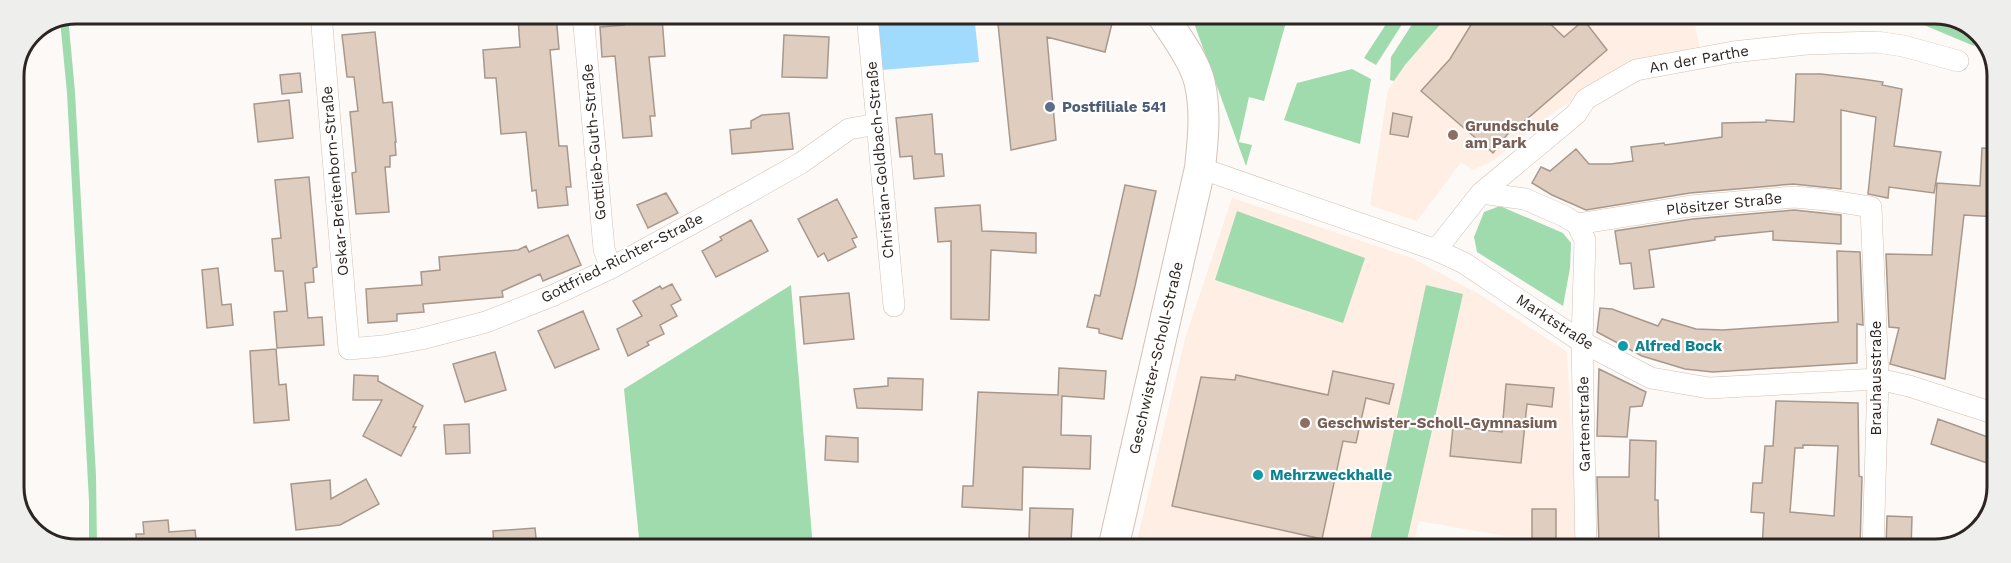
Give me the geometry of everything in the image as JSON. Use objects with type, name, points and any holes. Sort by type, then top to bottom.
[{"type":"street","name":"Oskar-Breitenborn-Straße","points":[[322,24],[349,349]]},
{"type":"street","name":"Gottlieb-Guth-Straße","points":[[584,24],[604,249],[611,268]]},
{"type":"street","name":"Christian-Goldbach-Straße","points":[[868,24],[894,306]]},
{"type":"street","name":"Geschwister-Scholl-Straße","points":[[1115,539],[1200,168],[1204,127],[1200,84],[1183,47],[1168,24]]},
{"type":"street","name":"An der Parthe","points":[[1481,193],[1576,114],[1586,99],[1636,70],[1733,52],[1806,44],[1877,42],[1903,46],[1958,61]]},
{"type":"street","name":"Gottfried-Richter-Straße","points":[[349,349],[421,339],[486,322],[554,295],[611,268],[801,163],[849,129],[877,124]]},
{"type":"street","name":"Marktstraße","points":[[1200,168],[1436,250],[1464,263],[1582,342],[1651,378],[1709,388],[1878,379],[1909,386],[1987,411]]},
{"type":"street","points":[[1436,250],[1481,193],[1526,198],[1577,224]]},
{"type":"street","name":"Plösitzer Straße","points":[[1577,224],[1691,206],[1794,197],[1871,207]]},
{"type":"street","name":"Brauhausstraße","points":[[1871,207],[1878,379],[1873,539]]},
{"type":"street","name":"Gartenstraße","points":[[1577,224],[1586,240],[1582,342],[1586,539]]},
{"type":"shaded area","name":"Grundschule am Park","points":[[1441,24],[1695,24],[1700,49],[1618,72],[1557,110],[1494,160],[1473,170],[1461,162],[1417,221],[1370,205],[1388,90],[1405,65]]},
{"type":"shaded area","name":"Geschwister-Scholl-Gymnasium","points":[[1232,198],[1412,258],[1479,294],[1567,352],[1575,537],[1506,536],[1419,521],[1414,539],[1137,539],[1185,339]]},
{"type":"green space","points":[[1194,24],[1285,24],[1264,101],[1249,97],[1239,142],[1252,145],[1246,166]]},
{"type":"green space","points":[[1386,24],[1402,24],[1376,65],[1364,58]]},
{"type":"green space","points":[[1412,24],[1441,24],[1394,81],[1390,80],[1391,57]]},
{"type":"green space","points":[[1921,24],[1936,24],[1958,29],[1972,39],[1975,43],[1974,46]]},
{"type":"green space","points":[[69,25],[75,92],[96,476],[97,539],[89,539],[89,501],[67,93],[61,26]]},
{"type":"green space","points":[[1352,69],[1371,79],[1360,144],[1284,120],[1297,83]]},
{"type":"green space","points":[[1500,206],[1563,233],[1571,243],[1570,268],[1563,306],[1477,252],[1474,237],[1484,212]]},
{"type":"green space","points":[[1237,211],[1365,258],[1343,323],[1215,280]]},
{"type":"green space","points":[[791,285],[812,539],[639,539],[624,389]]},
{"type":"green space","points":[[1426,285],[1463,294],[1407,539],[1370,539]]},
{"type":"water","points":[[877,24],[975,24],[979,62],[881,70]]},
{"type":"building","points":[[518,24],[557,24],[559,49],[550,50],[559,146],[567,146],[571,187],[566,187],[568,205],[538,208],[536,190],[532,191],[526,132],[501,134],[496,78],[485,78],[483,50],[520,47]]},
{"type":"building","points":[[662,24],[665,56],[649,57],[655,116],[650,116],[652,136],[623,138],[615,56],[602,57],[600,27]]},
{"type":"building","points":[[998,24],[1112,24],[1105,52],[1047,37],[1056,140],[1011,150]]},
{"type":"building","points":[[1471,24],[1550,24],[1564,37],[1579,24],[1587,24],[1607,50],[1520,125],[1517,122],[1493,153],[1421,91],[1450,59]]},
{"type":"building","points":[[375,32],[383,103],[392,102],[396,155],[390,156],[390,167],[385,167],[389,212],[356,214],[352,173],[356,172],[350,112],[358,111],[354,77],[347,77],[342,35]]},
{"type":"building","points":[[784,35],[829,37],[827,78],[782,77]]},
{"type":"building","points":[[300,73],[302,92],[282,94],[280,75]]},
{"type":"building","points":[[1796,74],[1821,74],[1862,79],[1883,82],[1882,85],[1902,89],[1894,146],[1941,152],[1934,193],[1889,187],[1888,198],[1868,194],[1876,117],[1841,110],[1841,189],[1793,184],[1690,193],[1586,210],[1532,183],[1541,167],[1550,171],[1576,149],[1589,164],[1611,164],[1633,161],[1631,147],[1722,137],[1722,123],[1766,122],[1766,120],[1794,122]]},
{"type":"building","points":[[289,100],[293,138],[258,142],[254,104]]},
{"type":"building","points":[[789,113],[793,149],[732,154],[730,130],[751,128],[751,121],[762,115]]},
{"type":"building","points":[[1393,113],[1412,117],[1408,137],[1390,134]]},
{"type":"building","points":[[932,114],[935,154],[942,154],[944,176],[914,179],[912,156],[900,157],[896,118]]},
{"type":"building","points":[[1982,148],[1987,148],[1987,216],[1964,215],[1945,379],[1890,364],[1899,328],[1889,327],[1886,254],[1932,255],[1937,183],[1980,186]]},
{"type":"building","points":[[309,177],[317,267],[313,268],[314,282],[305,283],[308,318],[322,317],[324,345],[277,348],[274,312],[287,311],[283,271],[275,271],[272,239],[281,238],[275,180]]},
{"type":"building","points":[[1125,185],[1156,191],[1122,339],[1099,333],[1099,329],[1087,327],[1095,295],[1100,296]]},
{"type":"building","points":[[666,193],[678,213],[648,228],[637,205]]},
{"type":"building","points":[[837,199],[857,237],[852,239],[856,247],[828,261],[824,253],[818,257],[798,219]]},
{"type":"building","points":[[980,205],[982,231],[1036,233],[1036,253],[991,250],[989,320],[951,319],[951,241],[938,242],[935,208]]},
{"type":"building","points":[[1794,210],[1841,215],[1841,244],[1773,240],[1773,231],[1715,237],[1715,240],[1649,250],[1654,287],[1634,289],[1631,263],[1620,264],[1615,231],[1693,219]]},
{"type":"building","points":[[751,220],[768,251],[716,277],[702,251],[722,240],[720,237]]},
{"type":"building","points":[[568,235],[581,265],[543,281],[540,274],[502,291],[503,297],[423,304],[424,312],[397,314],[397,321],[368,323],[366,289],[422,285],[421,272],[440,270],[439,257],[518,250],[526,246],[529,252]]},
{"type":"building","points":[[1837,251],[1860,252],[1863,325],[1857,324],[1857,363],[1713,372],[1685,369],[1642,356],[1597,332],[1600,308],[1612,309],[1658,326],[1662,319],[1696,329],[1723,330],[1838,322]]},
{"type":"building","points":[[218,268],[222,305],[231,304],[233,325],[207,328],[202,270]]},
{"type":"building","points":[[672,284],[681,300],[671,305],[677,316],[660,325],[664,334],[647,342],[649,345],[628,356],[617,329],[642,316],[633,301],[660,286],[662,289]]},
{"type":"building","points":[[849,293],[854,339],[804,344],[800,297]]},
{"type":"building","points":[[583,311],[599,349],[555,368],[538,331]]},
{"type":"building","points":[[276,349],[279,385],[286,384],[289,420],[254,423],[250,351]]},
{"type":"building","points":[[495,352],[506,390],[465,402],[453,364]]},
{"type":"building","points":[[1059,368],[1106,371],[1104,399],[1062,396],[1061,435],[1091,436],[1090,469],[1023,467],[1022,510],[962,507],[963,486],[973,486],[978,392],[1058,395]]},
{"type":"building","points":[[1599,369],[1646,392],[1642,406],[1630,407],[1627,437],[1597,436]]},
{"type":"building","name":"Mehrzweckhalle","points":[[1333,371],[1394,384],[1389,404],[1366,398],[1356,443],[1343,441],[1322,539],[1172,506],[1201,377],[1235,380],[1236,375],[1328,395]]},
{"type":"building","points":[[354,375],[378,376],[378,381],[423,406],[413,427],[416,427],[401,456],[363,436],[382,400],[353,400]]},
{"type":"building","points":[[888,378],[923,379],[922,410],[857,408],[854,389],[888,386]]},
{"type":"building","points":[[1506,384],[1554,388],[1552,407],[1527,404],[1521,463],[1450,456],[1453,427],[1502,432]]},
{"type":"building","points":[[1776,401],[1858,403],[1859,476],[1862,477],[1860,539],[1763,539],[1764,513],[1751,512],[1753,483],[1762,483],[1765,446],[1773,446]],"holes":[[[1803,445],[1838,446],[1834,516],[1790,512],[1795,448],[1803,448]]]},
{"type":"building","points":[[1938,419],[1987,437],[1987,463],[1931,444]]},
{"type":"building","points":[[469,424],[470,453],[446,454],[444,425]]},
{"type":"building","points":[[826,436],[858,438],[858,462],[825,460]]},
{"type":"building","points":[[1630,440],[1656,441],[1655,500],[1658,500],[1659,539],[1599,539],[1597,477],[1629,477]]},
{"type":"building","points":[[366,479],[379,504],[340,525],[296,530],[291,484],[330,480],[331,499]]},
{"type":"building","points":[[1030,508],[1073,509],[1071,539],[1029,539]]},
{"type":"building","points":[[1532,509],[1556,509],[1556,539],[1532,539]]},
{"type":"building","points":[[1887,516],[1912,517],[1911,539],[1886,539]]},
{"type":"building","points":[[168,520],[169,532],[195,530],[196,539],[136,539],[136,534],[144,534],[143,522]]},
{"type":"building","points":[[535,528],[536,539],[493,539],[493,531]]},
{"type":"place","name":"Postfiliale 541","points":[[1050,107]]},
{"type":"place","name":"Grundschule am Park","points":[[1453,135]]},
{"type":"place","name":"Alfred Bock","points":[[1623,346]]},
{"type":"place","name":"Geschwister-Scholl-Gymnasium","points":[[1305,423]]},
{"type":"place","name":"Mehrzweckhalle","points":[[1258,475]]}]
